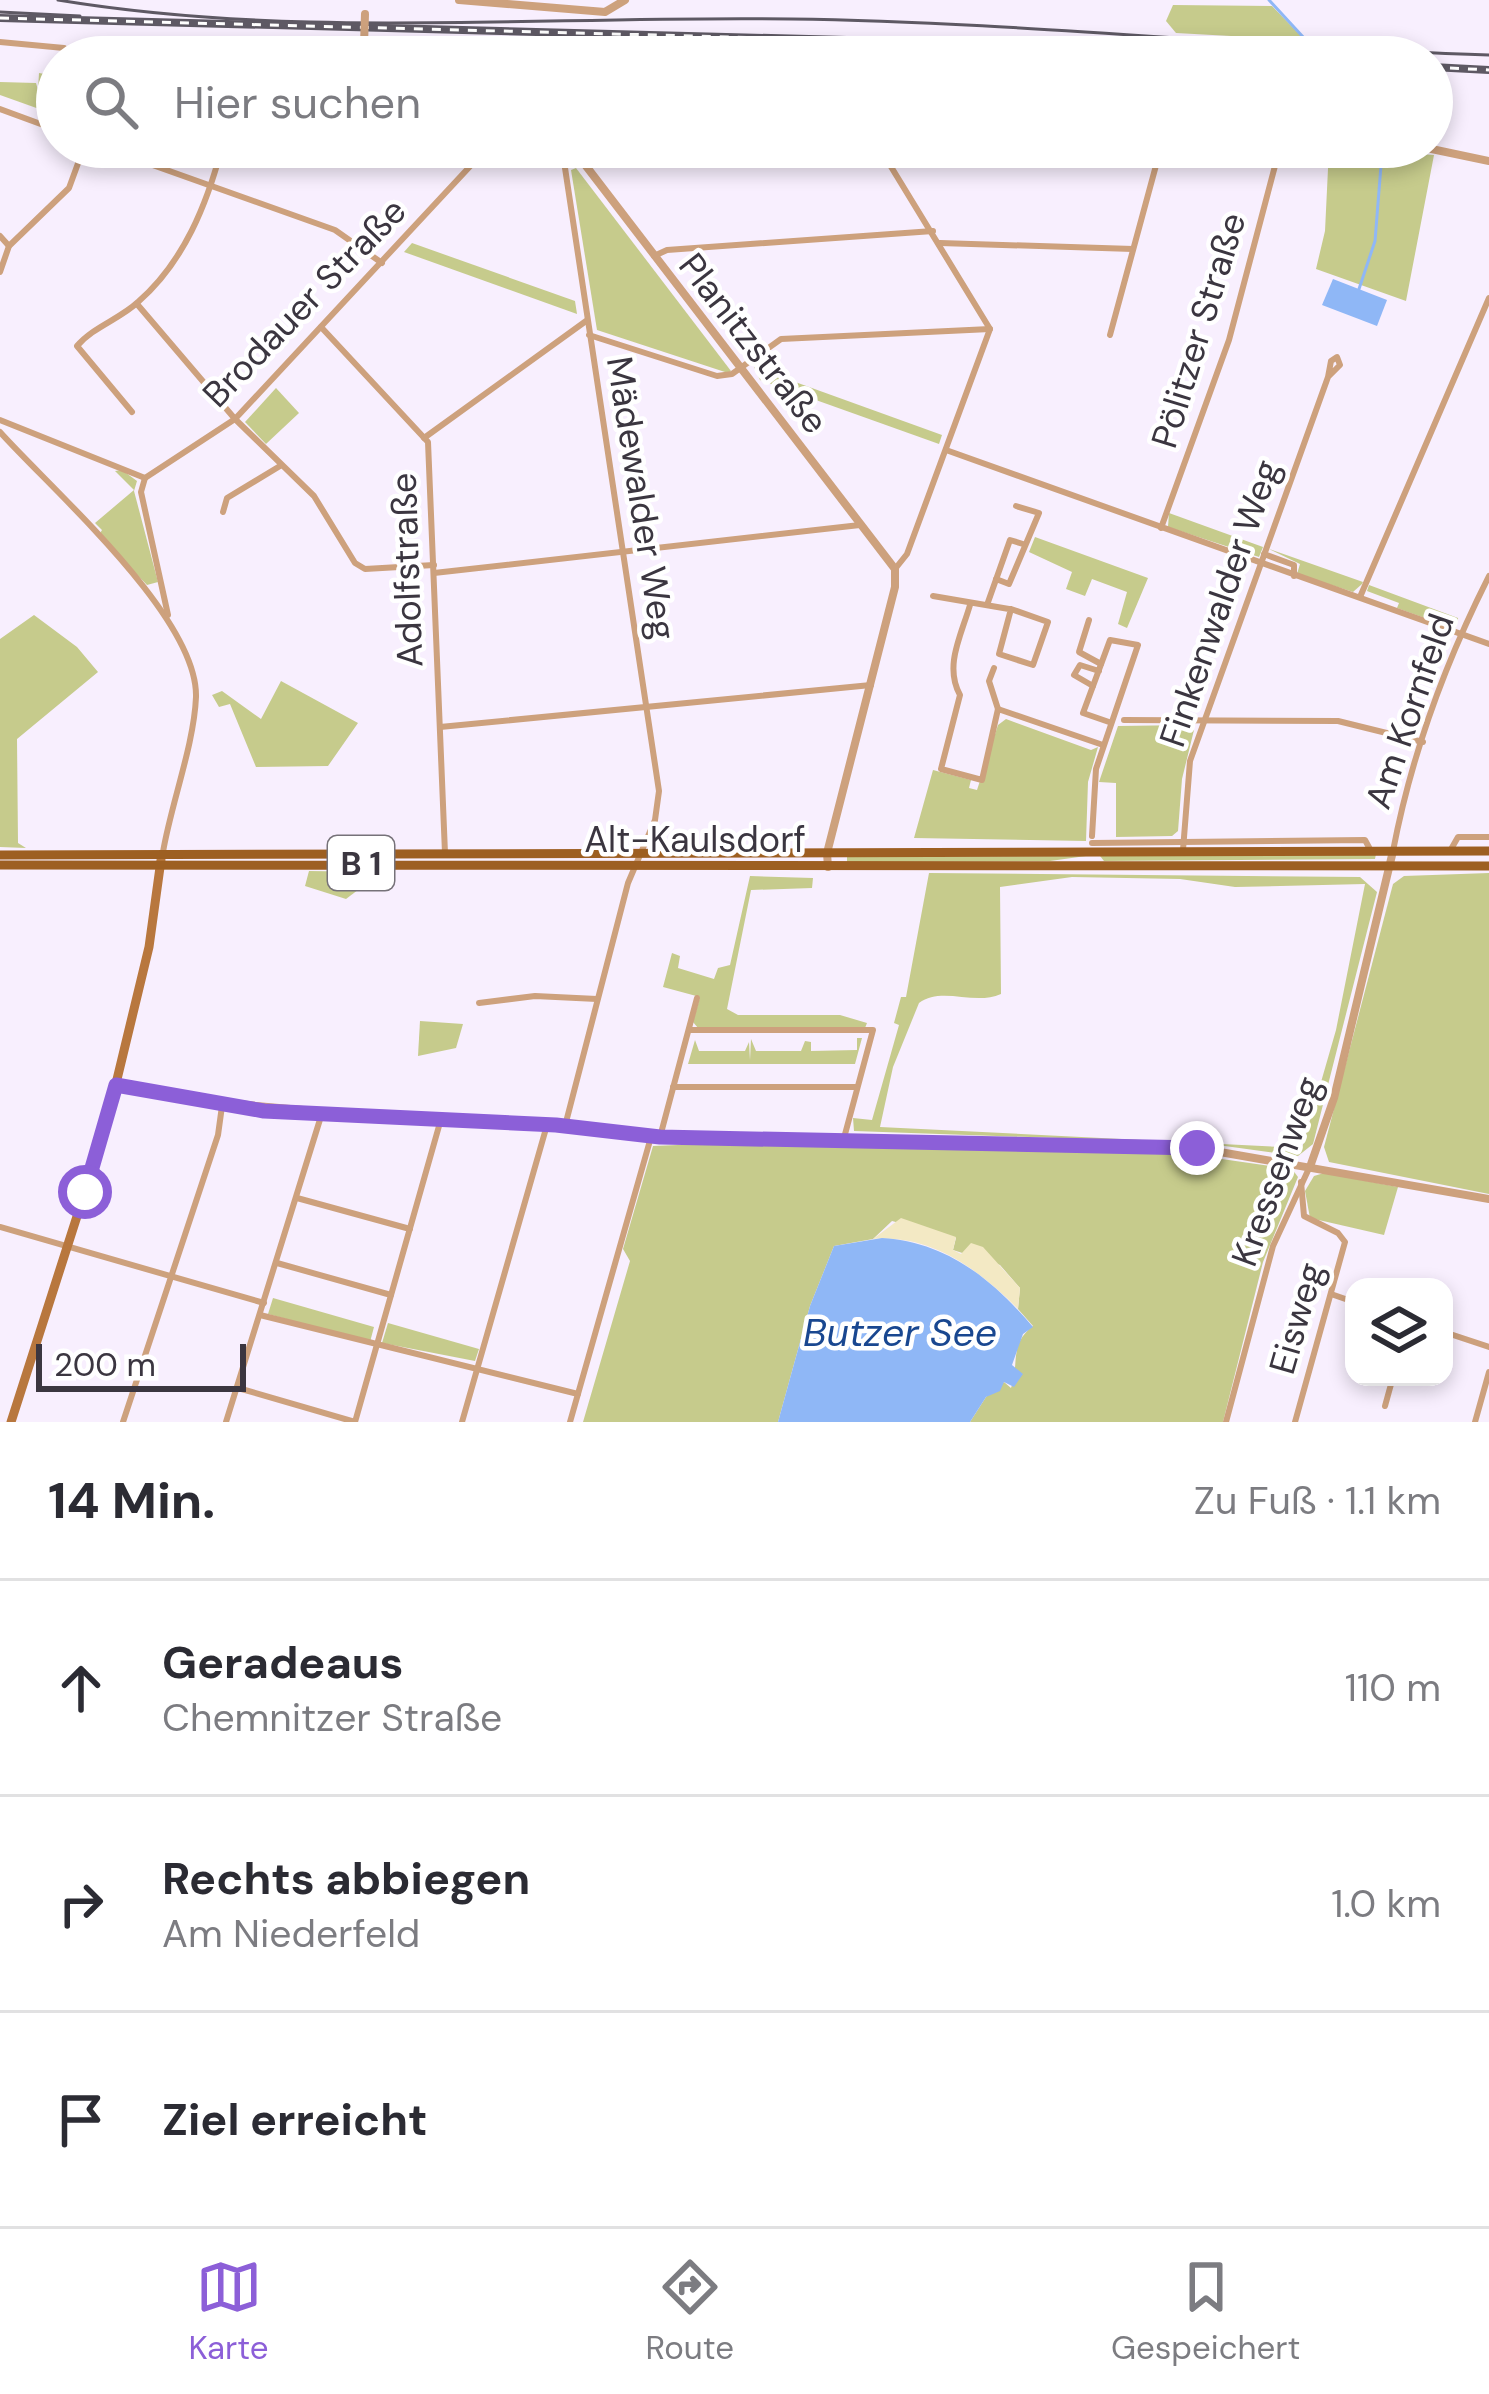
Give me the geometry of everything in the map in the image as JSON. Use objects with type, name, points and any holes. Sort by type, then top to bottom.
[{"type":"main road","name":"Alt-Kaulsdorf","points":[[0,865],[445,853],[827,853],[1183,846],[1393,850]]},
{"type":"main road","name":"B 1","points":[[1393,850],[1489,851]]},
{"type":"main road","name":"Alt-Kaulsdorf","points":[[0,855],[633,868],[1390,866]]},
{"type":"main road","points":[[11,1422],[116,1085],[149,947],[162,858]]},
{"type":"main road","name":"B 1","points":[[1390,866],[1489,866]]},
{"type":"street","points":[[459,0],[614,11],[625,0]]},
{"type":"street","points":[[364,36],[370,1]]},
{"type":"street","points":[[0,42],[36,43]]},
{"type":"street","points":[[0,109],[36,121]]},
{"type":"street","points":[[1453,153],[1489,161]]},
{"type":"street","points":[[0,272],[9,246],[62,198],[75,168]]},
{"type":"street","points":[[163,168],[338,231],[382,262]]},
{"type":"street","points":[[132,412],[77,346],[137,304],[187,241],[216,168]]},
{"type":"street","name":"Brodauer Straße","points":[[145,478],[235,419],[469,168]]},
{"type":"street","name":"Mädewalder Weg","points":[[564,168],[659,791],[655,820],[633,868],[565,1126]]},
{"type":"street","name":"Planitzstraße","points":[[590,168],[895,569]]},
{"type":"street","points":[[892,168],[990,329]]},
{"type":"street","points":[[1110,335],[1155,168]]},
{"type":"street","name":"Pölitzer Straße","points":[[1161,528],[1228,340],[1274,168]]},
{"type":"street","points":[[654,256],[667,250],[933,232]]},
{"type":"street","points":[[0,236],[9,246]]},
{"type":"street","points":[[940,243],[1133,249]]},
{"type":"street","points":[[1360,597],[1489,298]]},
{"type":"street","points":[[137,304],[235,419],[326,510],[357,566],[434,569],[622,554],[860,525]]},
{"type":"street","points":[[424,438],[586,321]]},
{"type":"street","name":"Adolfstraße","points":[[321,327],[424,438],[445,853]]},
{"type":"street","points":[[589,334],[717,376],[740,368],[781,339],[990,329]]},
{"type":"street","points":[[828,866],[827,853],[871,685],[895,569],[907,554],[990,329]]},
{"type":"street","name":"Finkenwalder Weg","points":[[1183,846],[1184,792],[1203,720],[1328,377]]},
{"type":"street","points":[[0,420],[145,478],[141,492],[168,617],[196,695],[162,858]]},
{"type":"street","points":[[0,432],[168,617]]},
{"type":"street","points":[[946,450],[1489,644]]},
{"type":"street","points":[[223,512],[227,498],[280,466]]},
{"type":"street","points":[[987,604],[1010,540],[1028,546],[1039,513],[1016,506]]},
{"type":"street","points":[[996,579],[1009,584],[1023,544]]},
{"type":"street","points":[[1264,554],[1294,566],[1294,576]]},
{"type":"street","name":"Am Kornfeld","points":[[1390,866],[1423,742],[1461,634],[1489,576]]},
{"type":"street","points":[[151,594],[163,585]]},
{"type":"street","points":[[933,596],[1012,609],[1048,622],[1033,665],[999,653]]},
{"type":"street","points":[[970,605],[950,677],[960,695],[941,769],[982,780],[998,709],[989,681],[1012,609]]},
{"type":"street","points":[[1089,620],[1079,652],[1100,668]]},
{"type":"street","points":[[998,709],[1103,745],[1111,723],[1138,645],[1110,640],[1083,713],[1111,723]]},
{"type":"street","points":[[1093,686],[1077,680],[1074,671],[1082,665],[1100,668]]},
{"type":"street","points":[[440,728],[871,685]]},
{"type":"street","points":[[1124,720],[1338,721],[1423,742]]},
{"type":"street","name":"Alt-Kaulsdorf","points":[[1103,745],[1093,785],[1092,839],[1183,846]]},
{"type":"street","points":[[1450,851],[1458,837],[1489,837]]},
{"type":"street","name":"Kressenweg","points":[[1226,1422],[1273,1246],[1311,1164],[1334,1099],[1390,866]]},
{"type":"street","points":[[479,1004],[535,996],[598,999]]},
{"type":"street","points":[[569,1422],[697,998]]},
{"type":"street","points":[[689,1030],[873,1030],[844,1138]]},
{"type":"street","points":[[116,1085],[222,1106],[565,1126],[656,1136],[1197,1148],[1311,1164],[1489,1199]]},
{"type":"street","points":[[673,1088],[856,1087]]},
{"type":"street","points":[[123,1422],[218,1135],[222,1106]]},
{"type":"street","points":[[226,1422],[322,1113]]},
{"type":"street","points":[[237,1388],[355,1422],[441,1119]]},
{"type":"street","points":[[462,1422],[547,1125]]},
{"type":"street","name":"Eisweg","points":[[1294,1422],[1345,1243],[1338,1233],[1304,1216],[1301,1181]]},
{"type":"street","points":[[298,1198],[410,1229]]},
{"type":"street","points":[[0,1227],[264,1303]]},
{"type":"street","points":[[277,1263],[391,1295]]},
{"type":"street","points":[[1331,1294],[1345,1299]]},
{"type":"street","points":[[260,1315],[578,1394]]},
{"type":"street","points":[[1453,1335],[1489,1347]]},
{"type":"street","points":[[1475,1422],[1489,1372]]},
{"type":"street","points":[[1385,1406],[1391,1386]]},
{"type":"green space","points":[[1173,5],[1272,6],[1301,36],[1176,33],[1166,21]]},
{"type":"green space","points":[[0,82],[36,83],[36,108],[0,95]]},
{"type":"green space","points":[[576,168],[731,371],[597,330],[571,170]]},
{"type":"green space","points":[[1328,168],[1432,168],[1406,301],[1316,269],[1325,231]]},
{"type":"green space","points":[[412,243],[575,301],[577,314],[404,252]]},
{"type":"green space","points":[[754,367],[942,435],[939,444],[760,380]]},
{"type":"green space","points":[[276,388],[299,413],[266,444],[245,422]]},
{"type":"green space","points":[[122,470],[137,481],[134,491],[158,582],[147,585],[99,535],[102,530],[95,523],[134,490],[115,471]]},
{"type":"green space","points":[[1169,513],[1263,547],[1259,557],[1168,527]]},
{"type":"green space","points":[[1035,537],[1148,578],[1127,628],[1118,624],[1127,592],[1092,579],[1085,596],[1066,589],[1072,572],[1029,552]]},
{"type":"green space","points":[[1269,549],[1363,582],[1353,592],[1297,574],[1300,564]]},
{"type":"green space","points":[[1369,585],[1458,618],[1455,629],[1397,608],[1399,603],[1367,591]]},
{"type":"green space","points":[[34,615],[77,647],[98,672],[17,739],[18,843],[26,848],[0,847],[0,639]]},
{"type":"green space","points":[[281,681],[358,723],[328,766],[256,767],[230,704],[219,707],[212,695],[222,691],[261,719]]},
{"type":"green space","points":[[1006,719],[1091,750],[1098,747],[1088,782],[1086,841],[914,838],[933,770],[971,780],[969,788],[977,790],[998,725]]},
{"type":"green space","points":[[1191,725],[1178,831],[1172,836],[1116,837],[1116,783],[1099,782],[1118,726]]},
{"type":"green space","points":[[1376,854],[1375,859],[1104,861],[1100,856]]},
{"type":"green space","points":[[1086,856],[1050,861],[847,862],[847,857]]},
{"type":"green space","points":[[309,871],[379,874],[346,899],[305,886]]},
{"type":"green space","points":[[929,873],[1360,877],[1377,892],[1313,1144],[1298,1156],[1204,1143],[1302,1148],[1336,1030],[1365,884],[1235,887],[1180,879],[1072,877],[1000,887],[1001,994],[938,996],[919,1003],[893,1067],[880,1127],[1198,1143],[854,1131],[853,1118],[872,1120],[899,1025],[894,1023],[901,997],[906,997]]},
{"type":"green space","points":[[1489,873],[1489,1194],[1329,1162],[1324,1147],[1393,884],[1404,876]]},
{"type":"green space","points":[[750,876],[813,878],[812,888],[751,890],[727,1009],[738,1015],[840,1015],[867,1023],[865,1028],[698,1028],[693,1022],[700,997],[663,987],[672,953],[680,956],[678,968],[714,979],[718,968],[730,965]]},
{"type":"green space","points":[[420,1021],[463,1024],[456,1048],[418,1056]]},
{"type":"green space","points":[[857,1038],[862,1038],[855,1064],[688,1064],[695,1040],[699,1051],[745,1051],[749,1042],[750,1060],[751,1039],[756,1051],[801,1051],[805,1041],[811,1042],[811,1051],[857,1050]]},
{"type":"green space","points":[[803,1140],[1173,1152],[1292,1169],[1298,1177],[1263,1262],[1223,1422],[970,1422],[986,1397],[1004,1382],[1011,1388],[1014,1380],[1017,1348],[1033,1326],[1018,1309],[1020,1288],[1000,1265],[953,1250],[956,1238],[892,1221],[873,1239],[834,1246],[810,1306],[778,1422],[583,1422],[630,1261],[623,1249],[653,1146]]},
{"type":"green space","points":[[1324,1173],[1398,1187],[1384,1235],[1310,1218],[1305,1191],[1314,1176]]},
{"type":"green space","points":[[273,1298],[374,1327],[370,1342],[268,1314]]},
{"type":"green space","points":[[388,1323],[479,1349],[475,1361],[382,1343]]},
{"type":"sand","points":[[901,1218],[956,1237],[953,1250],[961,1254],[971,1243],[983,1247],[1020,1288],[1018,1309],[971,1268],[935,1249],[915,1242],[873,1239]]},
{"type":"water","points":[[1333,279],[1387,300],[1377,326],[1322,305]]},
{"type":"water","name":"Butzer See","points":[[882,1238],[948,1255],[1001,1293],[1033,1327],[1023,1334],[1012,1365],[1023,1374],[1014,1387],[1004,1382],[1000,1391],[986,1397],[970,1422],[778,1422],[810,1306],[834,1246]]},
{"type":"waterway","points":[[1269,0],[1302,36]]},
{"type":"waterway","points":[[1359,289],[1375,241],[1381,168]]},
{"type":"tram line","points":[[58,0],[149,12],[332,23],[791,19],[1145,36]]},
{"type":"tram line","points":[[0,12],[80,16]]},
{"type":"tram line","points":[[1453,53],[1489,55]]},
{"type":"railway","points":[[0,18],[692,36]]},
{"type":"railway","points":[[1453,68],[1489,70]]},
{"type":"route","points":[[85,1192],[116,1085],[264,1111],[556,1125],[660,1137],[1197,1148]]}]
